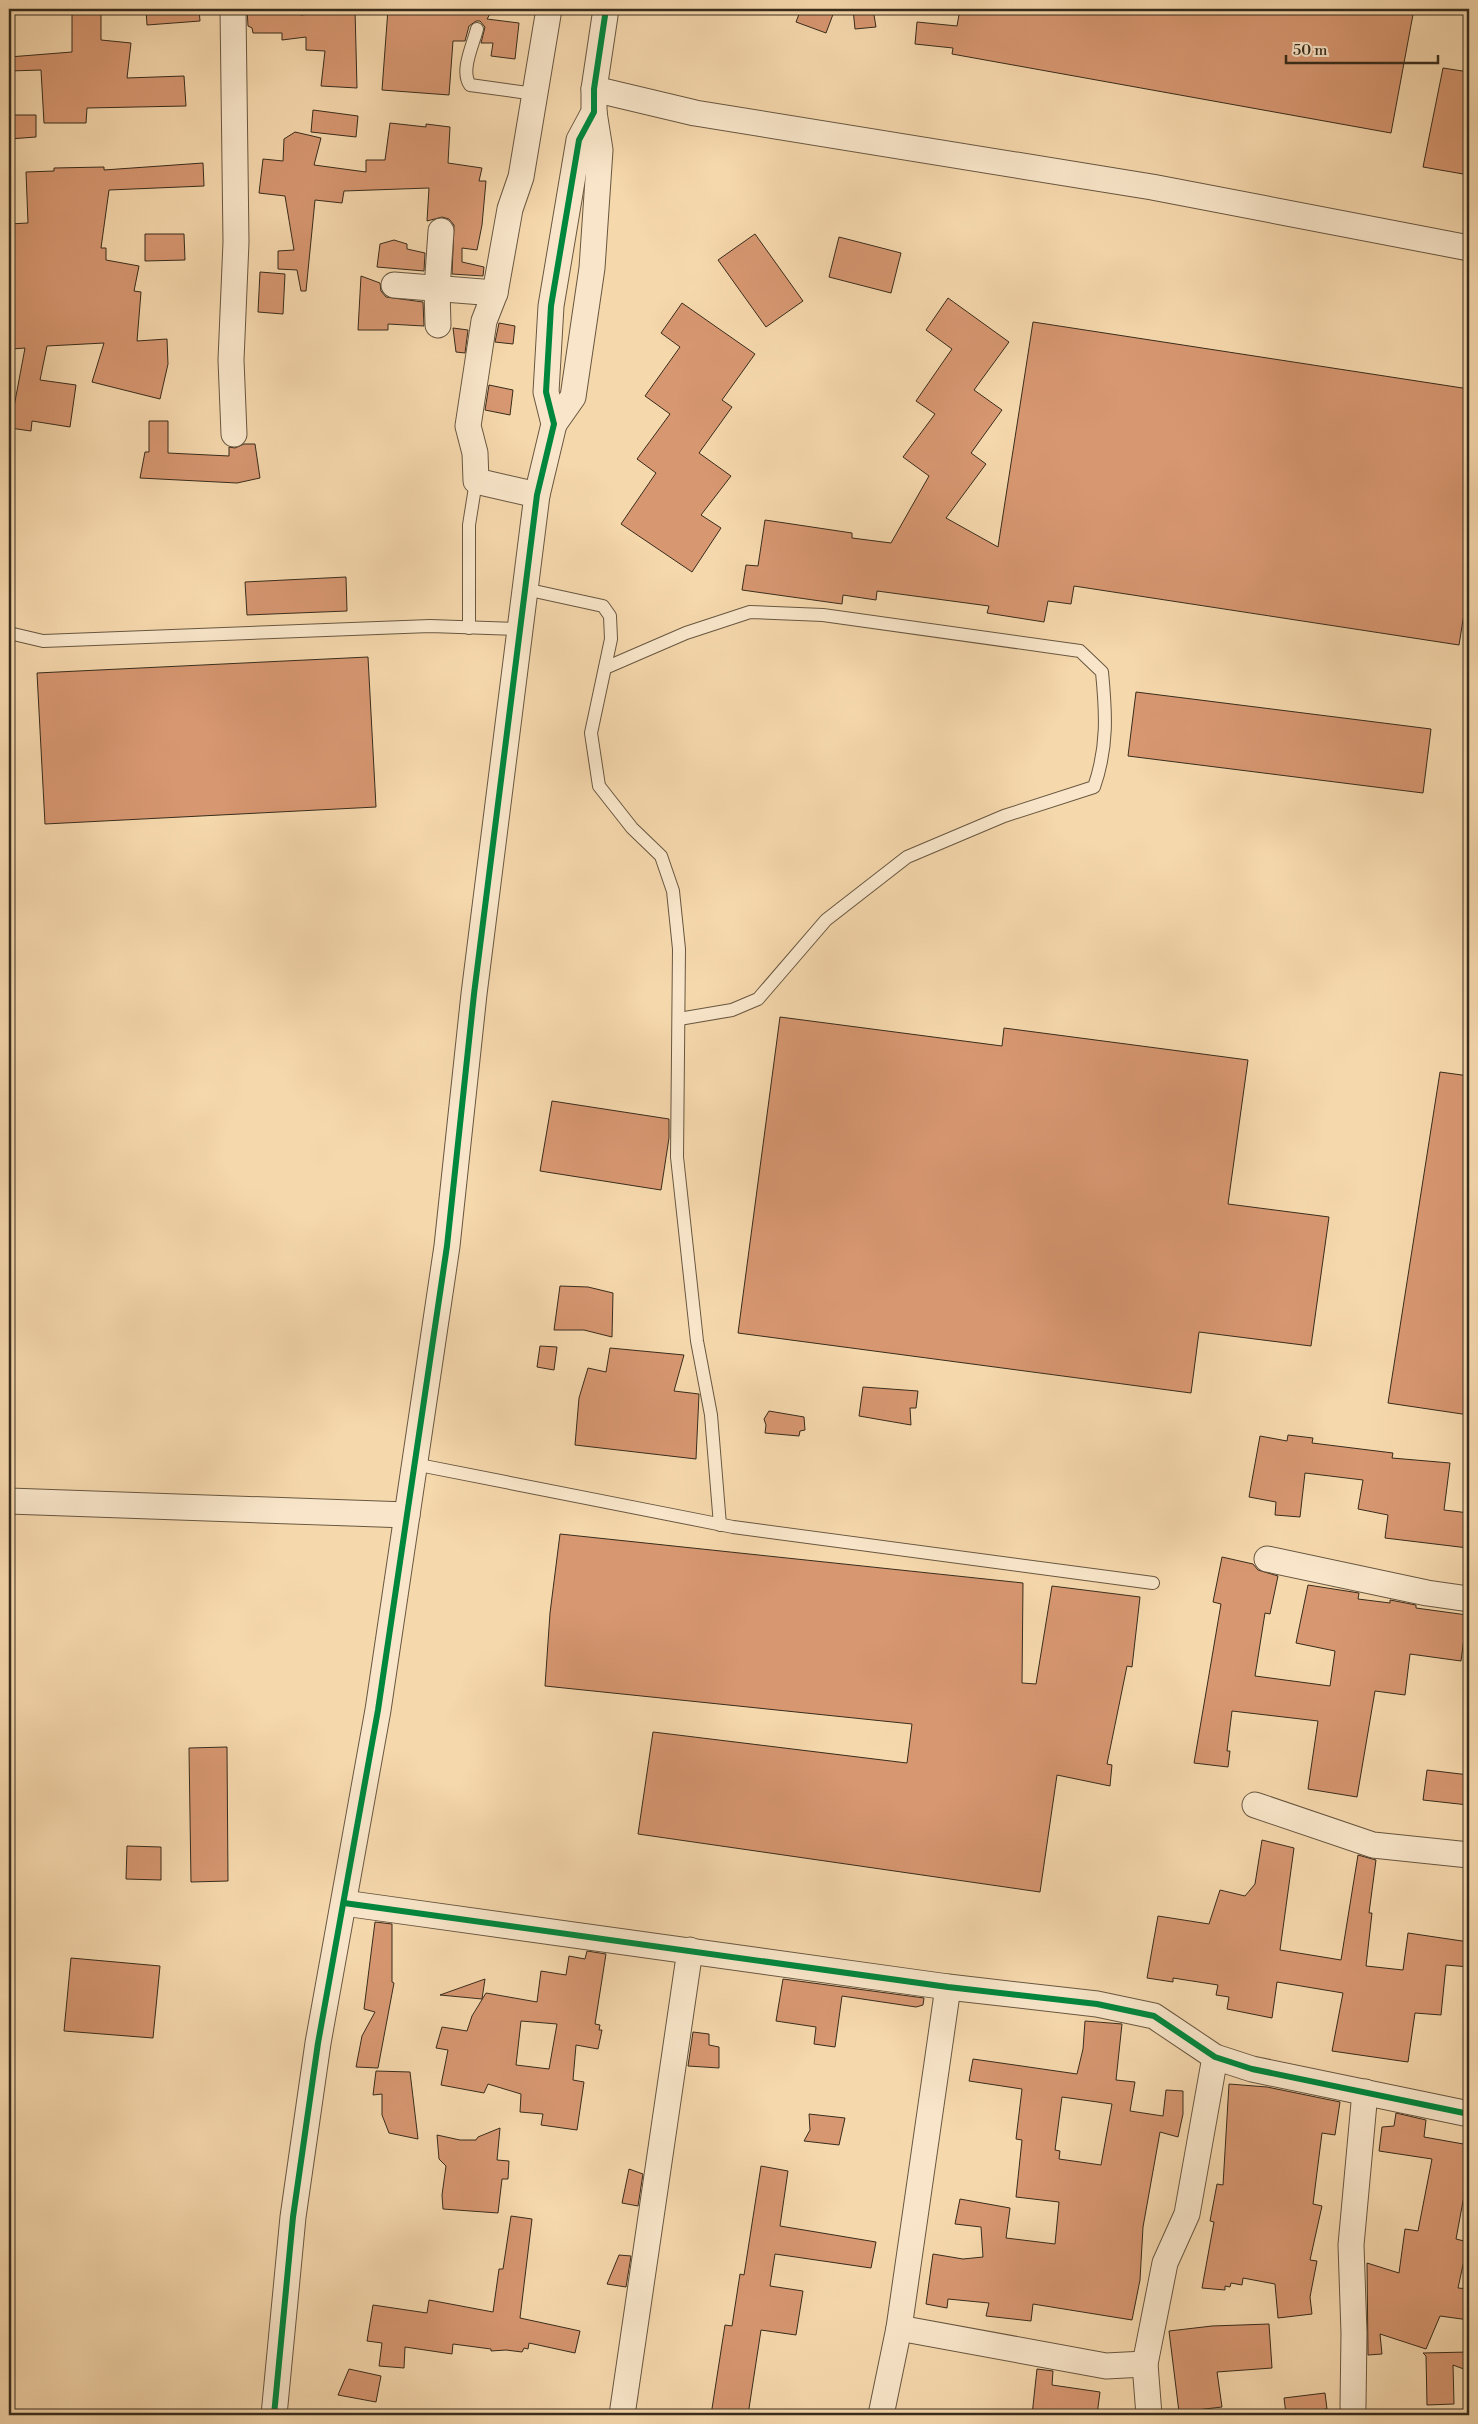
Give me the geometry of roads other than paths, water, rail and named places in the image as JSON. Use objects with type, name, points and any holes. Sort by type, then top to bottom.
[{"type":"street","points":[[233,9],[236,242],[230,360],[234,434]]},
{"type":"street","points":[[537,495],[476,481],[474,453],[468,426],[484,321],[495,293],[510,209],[521,177],[549,9]]},
{"type":"street","points":[[554,424],[546,392],[551,306],[579,140],[594,101],[606,9]]},
{"type":"street","points":[[594,101],[695,113],[1152,187],[1469,248]]},
{"type":"street","points":[[274,2415],[296,2198],[318,2043],[378,1710],[447,1246],[474,994],[537,495],[554,424],[574,397],[592,268],[600,150],[594,101]]},
{"type":"street","points":[[438,325],[437,289],[441,231]]},
{"type":"street","points":[[394,285],[495,293]]},
{"type":"street","points":[[9,1501],[407,1514]]},
{"type":"street","points":[[1267,1559],[1428,1593],[1469,1599]]},
{"type":"street","points":[[1255,1805],[1373,1845],[1469,1856]]},
{"type":"street","points":[[344,1902],[948,1987],[1097,2004],[1154,2016],[1215,2057],[1252,2069],[1469,2114]]},
{"type":"street","points":[[622,2415],[690,1950]]},
{"type":"street","points":[[881,2415],[898,2328],[948,1987]]},
{"type":"street","points":[[1150,2415],[1145,2364],[1165,2263],[1187,2214],[1215,2057]]},
{"type":"street","points":[[1353,2406],[1354,2333],[1351,2246],[1364,2092]]},
{"type":"street","points":[[898,2328],[1106,2366],[1145,2364]]},
{"type":"lane","points":[[477,29],[467,68],[466,78],[470,84],[535,94]]},
{"type":"lane","points":[[469,628],[469,525],[476,481]]},
{"type":"lane","points":[[525,589],[603,606],[610,616],[611,639],[591,733],[599,786],[632,828],[661,856],[673,891],[679,949],[677,1157],[697,1341],[711,1415],[720,1525]]},
{"type":"lane","points":[[606,668],[686,633],[750,612],[823,615],[1080,651],[1102,672],[1106,715],[1103,762],[1094,787],[1004,816],[907,857],[826,920],[758,999],[732,1010],[679,1019]]},
{"type":"lane","points":[[9,633],[43,641],[430,626],[520,629]]},
{"type":"lane","points":[[414,1464],[720,1525],[1153,1584]]}]
